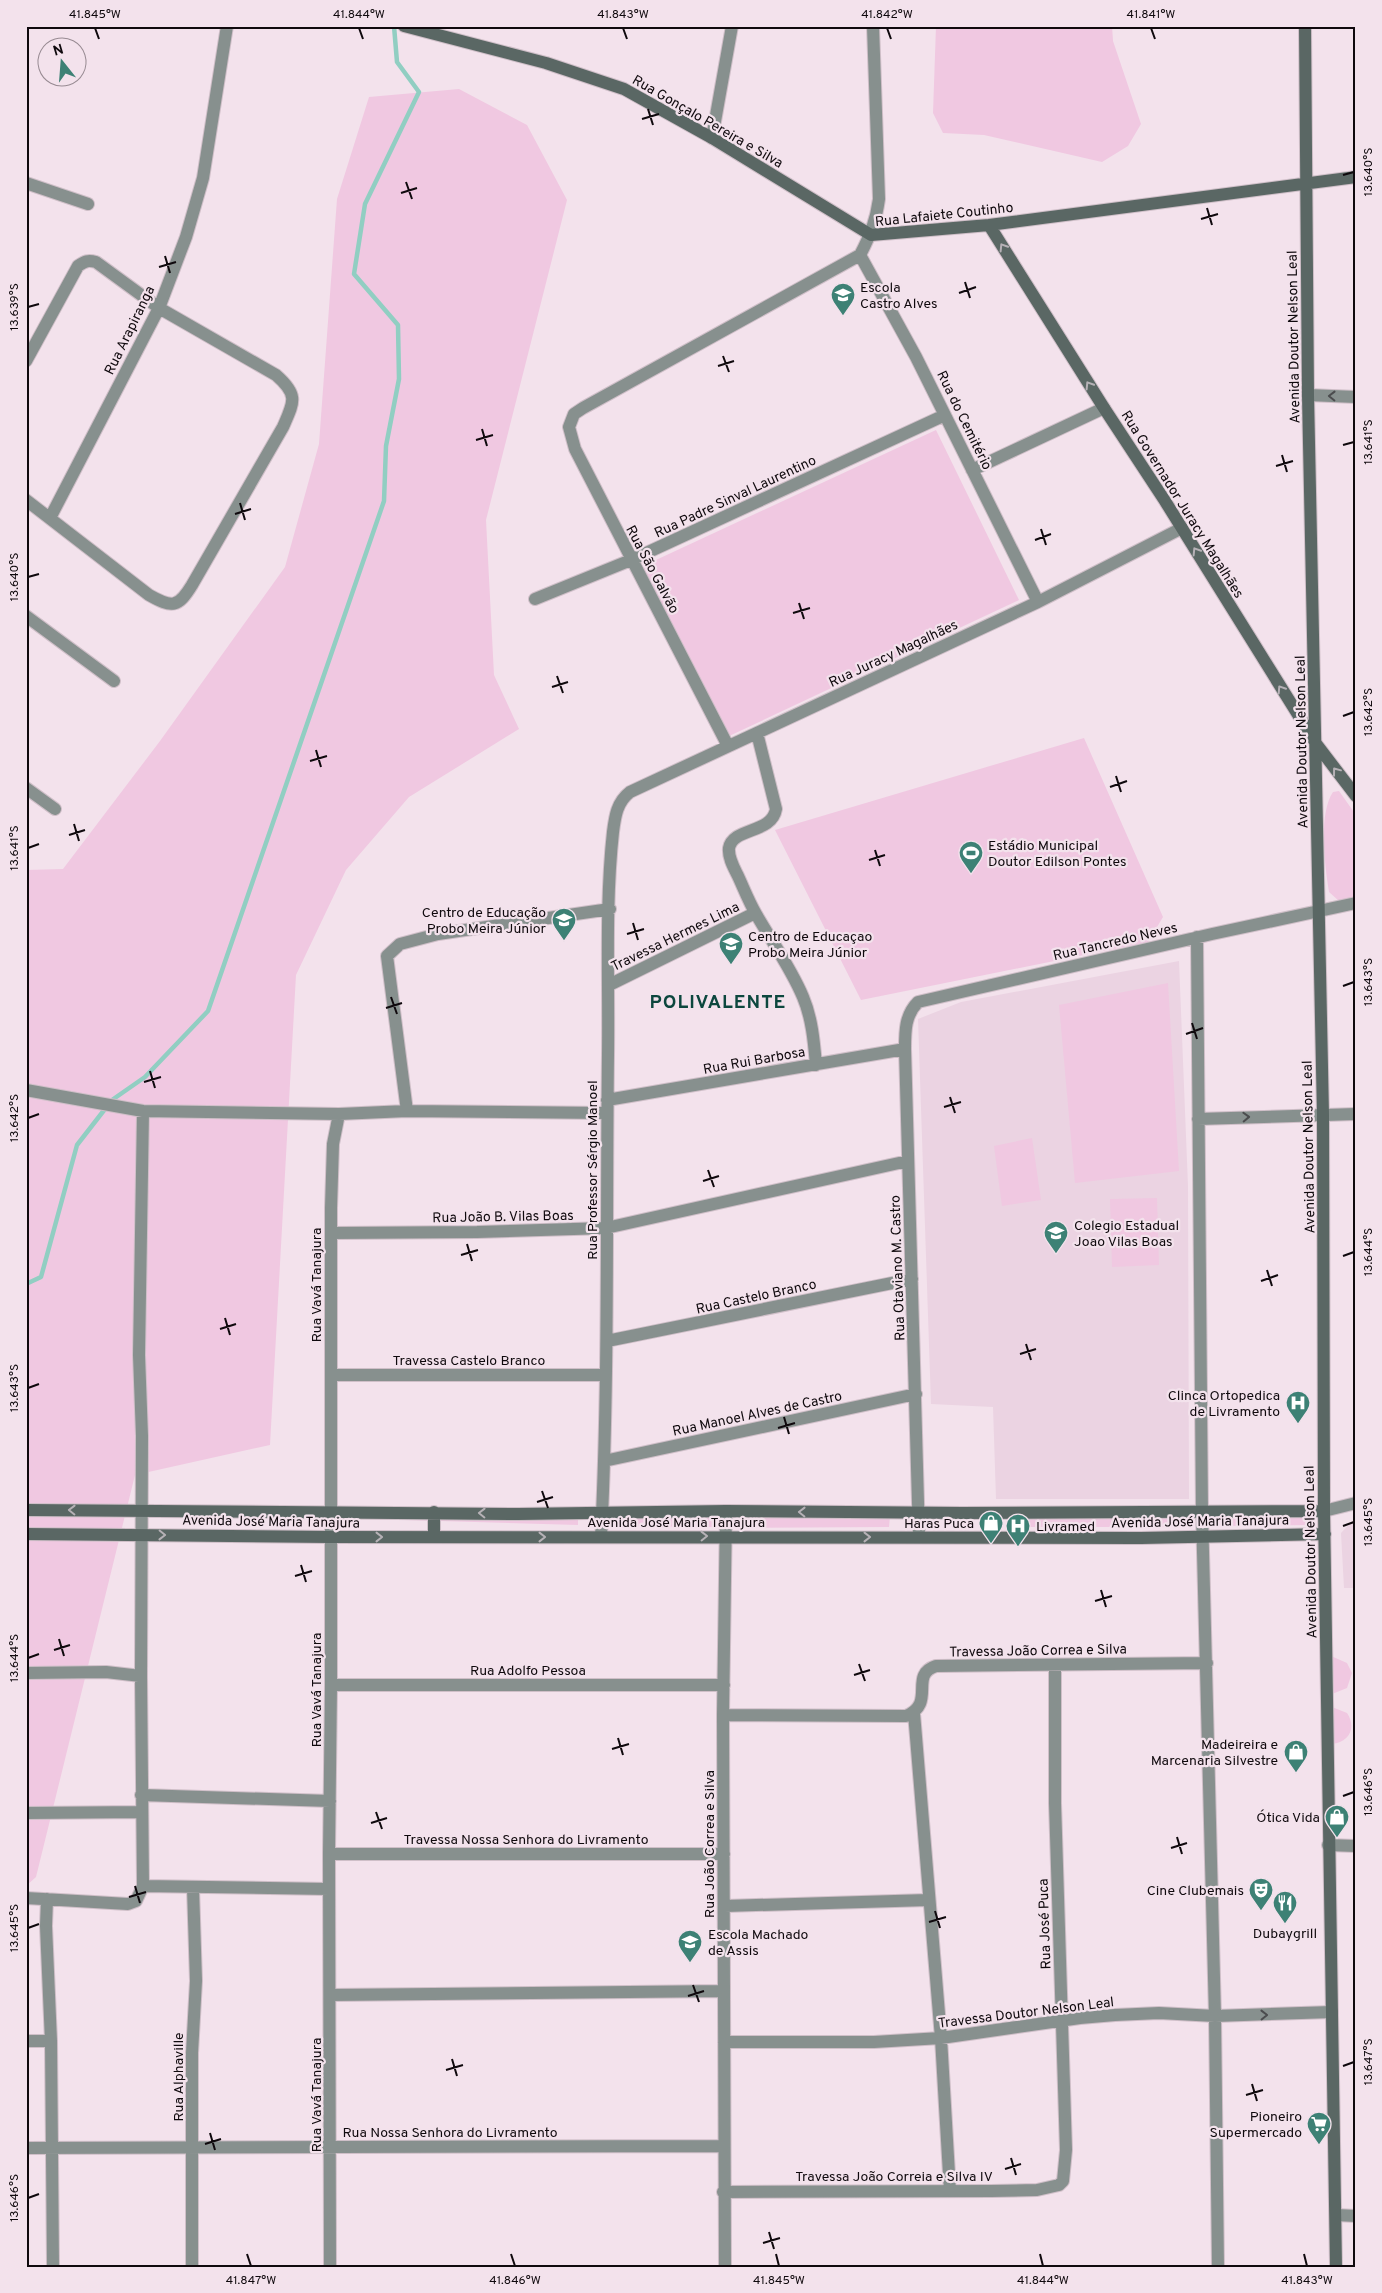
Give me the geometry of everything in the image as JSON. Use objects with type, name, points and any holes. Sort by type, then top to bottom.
[{"type":"street","name":"Rua Arapiranga","points":[[50,518],[159,308],[197,203],[213,121],[227,26]]},
{"type":"street","name":"Rua Gonçalo Pereira e Silva","points":[[404,26],[590,76],[624,89],[712,138],[871,235]]},
{"type":"street","points":[[712,138],[732,26]]},
{"type":"street","points":[[871,235],[876,220],[879,199],[873,26]]},
{"type":"street","name":"Avenida Doutor Nelson Leal","points":[[1305,26],[1308,395],[1317,745],[1323,1115],[1324,1511],[1336,2267]]},
{"type":"street","name":"Rua Lafaiete Coutinho","points":[[860,255],[871,235],[989,225],[1356,177]]},
{"type":"street","points":[[26,183],[88,204]]},
{"type":"street","name":"Rua Governador Juracy Magalhães","points":[[989,225],[1182,528],[1317,745],[1356,796]]},
{"type":"street","name":"Rua São Galvão","points":[[728,746],[591,484],[570,437],[570,420],[574,414],[583,408],[860,255]]},
{"type":"street","name":"Rua do Cemitério","points":[[860,255],[898,323],[1038,602]]},
{"type":"street","points":[[26,360],[78,266],[84,261],[96,262],[159,308],[256,363],[289,386],[292,406],[283,426],[192,585],[184,598],[178,603],[167,604],[149,595],[26,500]]},
{"type":"street","points":[[1308,395],[1356,396]]},
{"type":"street","points":[[972,470],[1104,408]]},
{"type":"street","name":"Rua Padre Sinval Laurentino","points":[[535,599],[631,560],[945,415]]},
{"type":"street","name":"Rua Juracy Magalhães","points":[[619,804],[630,792],[1038,602],[1182,528]]},
{"type":"street","points":[[26,616],[114,681]]},
{"type":"street","points":[[757,733],[776,809],[775,814],[771,822],[735,838],[730,843],[729,856],[755,913],[789,968],[804,998],[809,1013],[816,1065]]},
{"type":"street","points":[[26,788],[55,809]]},
{"type":"street","name":"Rua Professor Sérgio Manoel","points":[[601,1537],[607,1342],[606,1113],[608,985],[613,832],[619,804]]},
{"type":"street","name":"Rua Tancredo Neves","points":[[918,1002],[1198,937],[1356,903]]},
{"type":"street","points":[[407,1111],[387,956],[400,944],[438,934],[610,909]]},
{"type":"street","name":"Travessa Hermes Lima","points":[[608,985],[755,913]]},
{"type":"street","points":[[1198,937],[1202,1513],[1216,2016],[1218,2267]]},
{"type":"street","name":"Rua Otaviano M. Castro","points":[[918,1002],[908,1015],[905,1049],[919,1537]]},
{"type":"street","name":"Rua Rui Barbosa","points":[[607,1100],[905,1049]]},
{"type":"street","points":[[26,1090],[143,1111],[339,1114],[407,1111],[606,1113]]},
{"type":"street","points":[[26,1898],[128,1904],[136,1901],[143,1886],[140,1676],[142,1436],[139,1355],[143,1111]]},
{"type":"street","name":"Rua Vavá Tanajura","points":[[330,2267],[331,1233],[333,1144],[339,1114]]},
{"type":"street","points":[[1198,1119],[1356,1114]]},
{"type":"street","name":"Rua João B. Vilas Boas","points":[[331,1233],[497,1232],[606,1228],[908,1160]]},
{"type":"street","name":"Rua Castelo Branco","points":[[607,1342],[912,1279]]},
{"type":"street","name":"Travessa Castelo Branco","points":[[331,1375],[606,1374]]},
{"type":"street","name":"Rua Manoel Alves de Castro","points":[[604,1461],[916,1394]]},
{"type":"street","points":[[1324,1511],[1356,1503]]},
{"type":"street","name":"Avenida José Maria Tanajura","points":[[26,1510],[330,1513],[726,1511],[1202,1513],[1324,1511]]},
{"type":"street","points":[[100,1534],[101,1510]]},
{"type":"street","name":"Rua João Correa e Silva","points":[[725,2267],[723,2146],[726,1511]]},
{"type":"street","points":[[434,1512],[434,1536]]},
{"type":"street","name":"Avenida José Maria Tanajura","points":[[26,1534],[330,1537],[1203,1537],[1325,1534]]},
{"type":"street","name":"Travessa João Correa e Silva","points":[[914,1712],[920,1707],[923,1679],[929,1668],[950,1666],[1207,1663]]},
{"type":"street","name":"Rua José Puca","points":[[1055,1665],[1055,1803],[1066,2150],[1063,2181]]},
{"type":"street","points":[[26,1673],[106,1672],[140,1676]]},
{"type":"street","name":"Rua Adolfo Pessoa","points":[[331,1685],[724,1685]]},
{"type":"street","points":[[724,1715],[895,1717],[914,1712],[928,1900],[941,2038],[950,2191]]},
{"type":"street","points":[[142,1795],[330,1801]]},
{"type":"street","points":[[26,1813],[142,1812]]},
{"type":"street","points":[[1328,1845],[1356,1846]]},
{"type":"street","name":"Travessa Nossa Senhora do Livramento","points":[[329,1854],[724,1854]]},
{"type":"street","points":[[143,1886],[329,1889]]},
{"type":"street","name":"Rua Alphaville","points":[[192,2267],[192,2053],[196,1982],[193,1888]]},
{"type":"street","points":[[47,1899],[46,1926],[53,2149],[53,2267]]},
{"type":"street","points":[[725,1906],[928,1900]]},
{"type":"street","points":[[330,1995],[724,1991]]},
{"type":"street","name":"Travessa Doutor Nelson Leal","points":[[724,2042],[874,2042],[941,2038],[1062,2021],[1150,2014],[1216,2016],[1332,2012]]},
{"type":"street","points":[[26,2041],[51,2041]]},
{"type":"street","name":"Rua Nossa Senhora do Livramento","points":[[26,2148],[193,2146],[331,2148],[723,2146]]},
{"type":"street","name":"Travessa João Correia e Silva IV","points":[[723,2192],[1037,2190],[1058,2185],[1063,2181]]},
{"type":"street","points":[[1336,2215],[1356,2216]]},
{"type":"shaded area","points":[[936,26],[1112,26],[1113,41],[1141,124],[1128,146],[1102,162],[984,135],[943,133],[933,113]]},
{"type":"shaded area","points":[[459,89],[527,125],[567,200],[486,520],[494,675],[519,729],[409,797],[346,870],[296,975],[270,1445],[135,1475],[36,1877],[26,1886],[26,870],[63,869],[160,741],[285,567],[319,444],[337,199],[369,97]]},
{"type":"shaded area","points":[[936,430],[1019,600],[727,737],[643,566]]},
{"type":"shaded area","name":"Estádio Municipal Doutor Edilson Pontes","points":[[1084,738],[1163,917],[1148,942],[861,1000],[775,830]]},
{"type":"shaded area","points":[[1339,791],[1356,815],[1356,896],[1339,901],[1329,892],[1324,827],[1328,802],[1333,792]]},
{"type":"shaded area","name":"Colegio Estadual Joao Vilas Boas","points":[[1179,961],[1188,1186],[1189,1499],[996,1499],[993,1407],[931,1404],[918,1019],[961,1002]]},
{"type":"shaded area","points":[[1168,983],[1179,1171],[1075,1183],[1059,1005]]},
{"type":"shaded area","points":[[1032,1138],[1041,1200],[1002,1206],[994,1146]]},
{"type":"shaded area","points":[[1157,1198],[1159,1265],[1112,1267],[1110,1199]]},
{"type":"shaded area","points":[[369,1514],[578,1518],[578,1525],[369,1519]]},
{"type":"shaded area","points":[[1007,1514],[1193,1517],[1193,1527],[1006,1527]]},
{"type":"shaded area","points":[[1309,1515],[1310,1525],[1213,1526],[1215,1516]]},
{"type":"shaded area","points":[[745,1516],[890,1516],[889,1527],[742,1528]]},
{"type":"shaded area","points":[[613,1517],[714,1517],[713,1527],[613,1526]]},
{"type":"shaded area","points":[[1356,1517],[1356,1588],[1344,1588],[1341,1533]]},
{"type":"shaded area","points":[[1331,1656],[1347,1663],[1352,1673],[1347,1688],[1332,1694]]},
{"type":"shaded area","points":[[1332,1707],[1347,1713],[1351,1729],[1347,1737],[1338,1743],[1332,1744]]},
{"type":"waterway","points":[[26,1284],[41,1277],[77,1145],[112,1100],[145,1077],[208,1011],[384,501],[386,446],[399,379],[398,325],[354,274],[365,204],[419,92],[397,62],[394,26]]},
{"type":"place","name":"Escola Castro Alves","points":[[843,316]]},
{"type":"place","name":"Estádio Municipal Doutor Edilson Pontes","points":[[971,874]]},
{"type":"place","name":"Centro de Educação Probo Meira Júnior","points":[[564,941]]},
{"type":"place","name":"Centro de Educaçao Probo Meira Júnior","points":[[731,965]]},
{"type":"place","name":"Colegio Estadual Joao Vilas Boas","points":[[1056,1254]]},
{"type":"place","name":"Clinca Ortopedica de Livramento","points":[[1298,1424]]},
{"type":"place","name":"Haras Puca","points":[[991,1544]]},
{"type":"place","name":"Livramed","points":[[1018,1547]]},
{"type":"place","name":"Madeireira e Marcenaria Silvestre","points":[[1296,1773]]},
{"type":"place","name":"Ótica Vida","points":[[1337,1838]]},
{"type":"place","name":"Cine Clubemais","points":[[1261,1911]]},
{"type":"place","name":"Dubaygrill","points":[[1285,1924]]},
{"type":"place","name":"Escola Machado de Assis","points":[[690,1963]]},
{"type":"place","name":"Pioneiro Supermercado","points":[[1319,2145]]},
{"type":"district","name":"POLIVALENTE","points":[[718,1001]]}]
